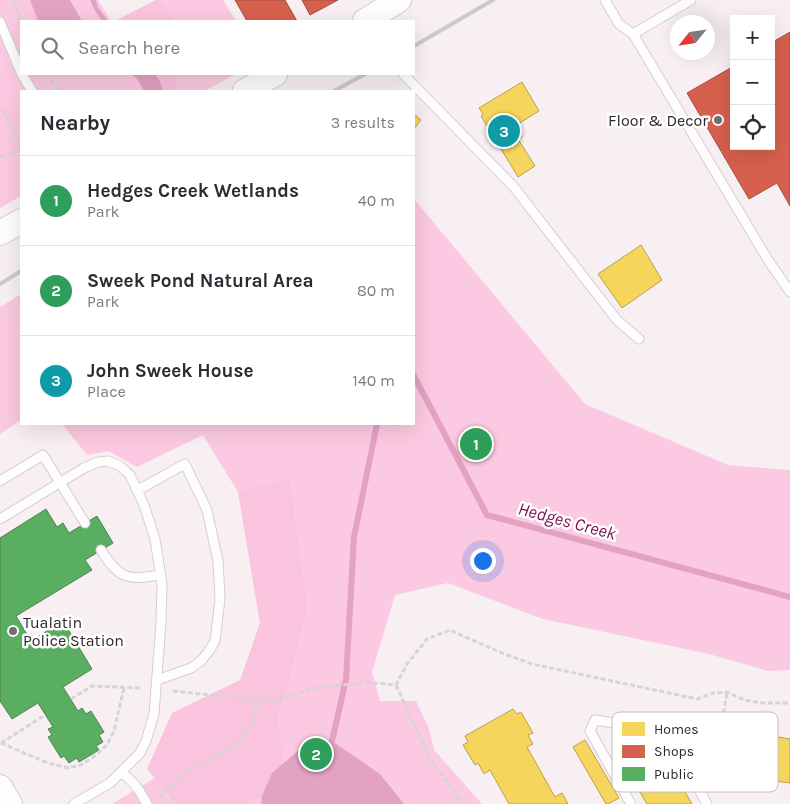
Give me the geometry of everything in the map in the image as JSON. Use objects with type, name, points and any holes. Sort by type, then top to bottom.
[{"type":"main road","points":[[367,20],[399,0]]},
{"type":"main road","points":[[247,90],[273,75]]},
{"type":"main road","points":[[0,233],[20,222]]},
{"type":"main road","points":[[0,787],[10,804]]},
{"type":"lane","points":[[605,0],[619,24],[633,34],[768,260],[790,292]]},
{"type":"lane","points":[[633,34],[691,0]]},
{"type":"lane","points":[[0,22],[20,68]]},
{"type":"lane","points":[[23,75],[31,90]]},
{"type":"lane","points":[[404,75],[513,186],[617,320],[640,339]]},
{"type":"lane","points":[[0,481],[43,455],[85,523]]},
{"type":"lane","points":[[0,519],[91,465],[108,461],[120,466],[130,475],[144,505],[154,539],[162,584],[161,613],[154,714],[146,741],[140,753],[110,783],[74,804]]},
{"type":"lane","points":[[138,490],[185,464],[206,510],[218,561],[220,599],[215,641],[201,661],[191,668],[156,680]]},
{"type":"lane","points":[[101,550],[107,560],[118,571],[128,577],[139,578],[160,575]]},
{"type":"lane","points":[[612,723],[595,720],[590,732],[612,771]]},
{"type":"lane","points":[[121,772],[139,788],[147,804]]},
{"type":"lane","points":[[624,792],[631,804]]},
{"type":"lane","points":[[700,792],[707,804]]},
{"type":"path","points":[[14,0],[21,20]]},
{"type":"path","points":[[48,75],[58,90]]},
{"type":"path","points":[[3,110],[20,145]]},
{"type":"path","points":[[0,157],[20,147]]},
{"type":"path","points":[[396,685],[407,664],[427,639],[450,630],[496,651],[532,664],[697,699],[727,692],[744,700],[763,703],[790,703]]},
{"type":"path","points":[[158,798],[185,772],[227,750],[239,740],[253,722],[257,700],[272,702],[316,688],[367,682],[396,685]]},
{"type":"path","points":[[396,685],[430,759],[463,804]]},
{"type":"path","points":[[1,743],[48,763],[68,768],[80,765],[92,758],[107,745],[114,731],[124,688]]},
{"type":"path","points":[[724,712],[727,692]]},
{"type":"path","points":[[1,743],[46,715]]},
{"type":"path","points":[[169,788],[175,804]]},
{"type":"shaded area","points":[[0,0],[98,0],[110,20],[20,20],[20,75],[145,75],[154,90],[20,90],[20,197],[0,208]]},
{"type":"shaded area","points":[[30,0],[70,0],[81,20],[38,20]]},
{"type":"shaded area","points":[[90,0],[96,0],[98,7],[107,20],[101,20]]},
{"type":"shaded area","points":[[156,0],[161,0],[174,20],[117,20]]},
{"type":"shaded area","points":[[161,0],[223,0],[235,20],[174,20]]},
{"type":"shaded area","points":[[133,75],[156,75],[163,90],[143,90]]},
{"type":"shaded area","points":[[156,75],[176,75],[176,90],[163,90]]},
{"type":"shaded area","points":[[233,75],[207,90],[176,90],[176,76]]},
{"type":"shaded area","points":[[415,200],[585,404],[728,465],[790,470],[790,670],[768,671],[709,654],[543,619],[448,583],[395,595],[372,672],[380,701],[416,701],[428,726],[434,750],[482,804],[112,804],[174,766],[278,720],[308,610],[290,479],[238,492],[203,435],[137,467],[108,451],[87,455],[63,425],[415,425]]},
{"type":"shaded area","points":[[20,295],[20,421],[0,434],[0,307]]},
{"type":"shaded area","points":[[290,478],[308,610],[278,720],[283,764],[272,773],[262,796],[241,804],[177,804],[147,769],[172,713],[240,680],[260,623],[238,492]]},
{"type":"shaded area","points":[[312,739],[332,741],[380,774],[404,804],[261,804],[262,796],[272,773]]},
{"type":"building: Homes","points":[[522,82],[539,111],[515,126],[522,137],[518,139],[535,166],[518,177],[481,116],[483,114],[479,108]]},
{"type":"building: Homes","points":[[415,115],[421,120],[415,128]]},
{"type":"building: Homes","points":[[641,245],[662,280],[622,308],[598,274]]},
{"type":"building: Homes","points":[[513,709],[517,714],[521,712],[533,733],[528,735],[533,744],[527,747],[555,797],[562,793],[568,804],[509,804],[490,770],[484,774],[478,763],[475,765],[463,745],[468,742],[465,736]]},
{"type":"building: Homes","points":[[778,737],[790,739],[790,783],[778,781]]},
{"type":"building: Homes","points":[[585,740],[612,786],[612,792],[615,792],[619,798],[606,804],[573,747]]},
{"type":"building: Homes","points":[[640,792],[685,792],[692,804],[647,804]]},
{"type":"building: Shops","points":[[235,0],[285,0],[296,20],[246,20]]},
{"type":"building: Shops","points":[[302,0],[338,0],[310,15]]},
{"type":"building: Shops","name":"Floor & Decor","points":[[790,32],[790,206],[777,183],[749,199],[687,93],[730,68],[730,150],[775,150],[775,41]]},
{"type":"building: Public","name":"Tualatin Police Station","points":[[46,509],[57,527],[63,523],[69,533],[97,516],[113,543],[85,560],[92,570],[16,616],[31,641],[63,621],[92,669],[63,687],[78,711],[82,708],[86,714],[91,711],[104,732],[99,735],[103,742],[96,746],[99,750],[79,762],[77,758],[69,763],[64,756],[61,758],[48,737],[52,735],[48,729],[53,727],[38,703],[12,719],[0,701],[0,538]]},
{"type":"waterway","name":"Hedges Creek","points":[[415,378],[487,515],[790,597]]},
{"type":"waterway","name":"Hedges Creek","points":[[332,748],[346,679],[354,537],[377,425]]},
{"type":"railway","points":[[415,45],[493,0]]},
{"type":"railway","points":[[336,90],[363,75]]},
{"type":"railway","points":[[0,284],[20,272]]},
{"type":"place","name":"Floor & Decor","points":[[718,120]]},
{"type":"place","name":"John Sweek House","points":[[504,131]]},
{"type":"place","name":"Hedges Creek Wetlands","points":[[476,444]]},
{"type":"place","name":"Tualatin Police Station","points":[[13,631]]},
{"type":"place","name":"Sweek Pond Natural Area","points":[[316,754]]}]
